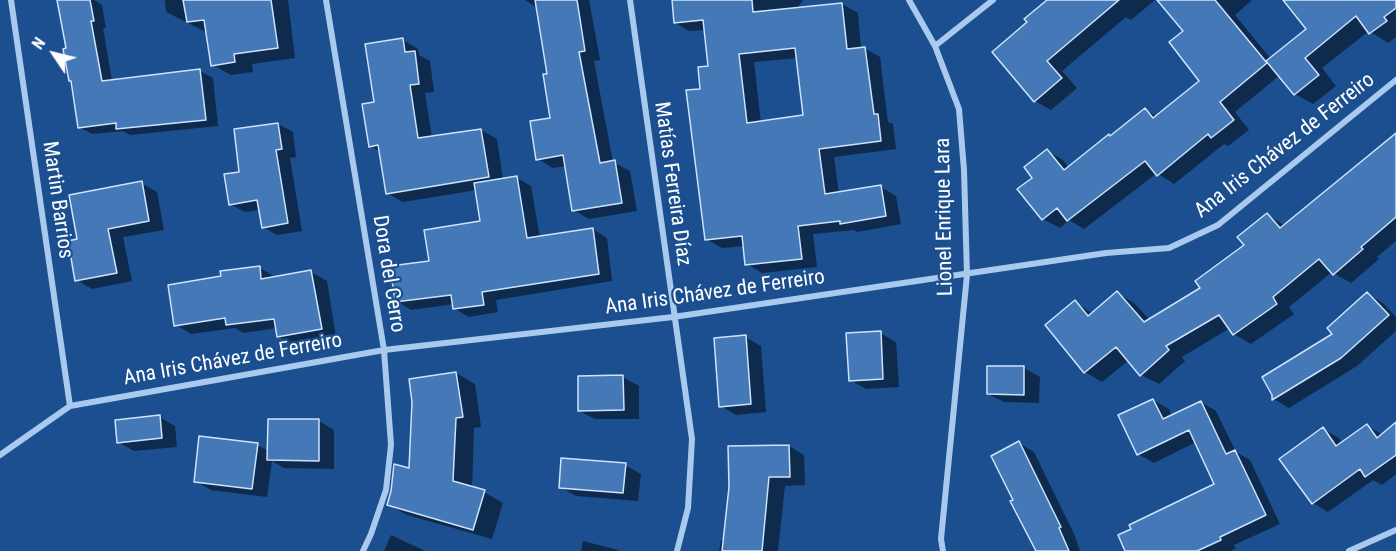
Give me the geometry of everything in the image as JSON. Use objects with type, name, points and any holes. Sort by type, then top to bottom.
[{"type":"street","name":"Martin Barrios","points":[[11,0],[70,406]]},
{"type":"street","name":"Dora del Cerro","points":[[326,0],[384,351],[391,445],[386,490],[363,551]]},
{"type":"street","name":"Matías Ferreira Díaz","points":[[630,0],[692,439],[688,508],[677,551]]},
{"type":"street","name":"Lionel Enrique Lara","points":[[909,0],[935,46],[959,109],[964,170],[967,275],[941,539],[943,551]]},
{"type":"street","points":[[935,46],[993,0]]},
{"type":"street","name":"Ana Iris Chávez de Ferreiro","points":[[0,455],[70,406],[384,351],[674,317],[1106,253],[1169,248],[1218,225],[1396,80]]},
{"type":"street","points":[[1348,551],[1396,530]]},
{"type":"building","points":[[57,0],[90,0],[94,21],[91,21],[102,81],[200,69],[206,120],[116,129],[116,123],[78,128],[71,81],[69,81],[63,49],[66,48]]},
{"type":"building","points":[[183,0],[271,0],[278,48],[234,54],[235,62],[211,66],[204,20],[187,22]]},
{"type":"building","points":[[535,0],[577,0],[585,51],[579,52],[600,163],[615,160],[622,203],[572,211],[563,155],[536,160],[530,121],[550,118],[543,74],[547,74]]},
{"type":"building","points":[[672,0],[752,0],[753,12],[842,3],[847,49],[865,47],[874,114],[878,114],[881,141],[819,149],[825,194],[881,185],[886,216],[840,224],[840,221],[798,226],[802,259],[745,265],[742,236],[705,240],[686,90],[700,89],[698,67],[708,66],[703,20],[674,23]],"holes":[[[795,48],[803,115],[747,123],[739,54]]]},
{"type":"building","points":[[1047,0],[1119,0],[1047,61],[1062,78],[1034,102],[992,52],[1027,22],[1024,19]]},
{"type":"building","points":[[1157,0],[1215,0],[1267,63],[1220,102],[1234,120],[1211,138],[1208,134],[1157,176],[1145,161],[1067,221],[1057,208],[1042,220],[1017,189],[1032,178],[1024,167],[1047,149],[1064,170],[1145,108],[1153,118],[1199,81],[1169,42],[1183,31]]},
{"type":"building","points":[[1283,0],[1396,0],[1396,8],[1384,17],[1387,21],[1369,34],[1356,16],[1305,58],[1319,75],[1294,95],[1266,61],[1306,29]]},
{"type":"building","points":[[403,38],[405,52],[415,51],[419,84],[410,85],[418,138],[481,129],[489,177],[386,194],[378,145],[369,147],[362,104],[374,102],[365,44]]},
{"type":"building","points":[[278,123],[282,149],[276,150],[288,223],[262,228],[257,200],[229,205],[224,174],[239,172],[234,129]]},
{"type":"building","points":[[1396,133],[1396,217],[1333,275],[1319,259],[1273,297],[1277,304],[1233,335],[1219,315],[1166,346],[1169,350],[1140,376],[1116,347],[1084,373],[1045,325],[1075,300],[1088,316],[1117,291],[1144,322],[1200,288],[1195,281],[1244,245],[1237,237],[1267,213],[1280,228]]},
{"type":"building","points":[[517,176],[527,238],[593,228],[599,274],[482,292],[484,305],[453,309],[451,295],[395,302],[390,266],[429,261],[424,230],[480,221],[474,183]]},
{"type":"building","points":[[142,181],[149,221],[108,229],[117,273],[75,281],[68,241],[77,239],[69,195]]},
{"type":"building","points":[[260,266],[261,279],[311,270],[322,329],[277,337],[274,319],[226,325],[225,318],[174,326],[168,285],[221,276],[220,271]]},
{"type":"building","points":[[1367,292],[1389,315],[1341,358],[1272,400],[1272,395],[1262,377],[1332,334],[1327,328]]},
{"type":"building","points":[[881,331],[883,379],[849,381],[846,333]]},
{"type":"building","points":[[746,335],[751,404],[719,407],[714,338]]},
{"type":"building","points":[[987,366],[1024,366],[1024,395],[987,394]]},
{"type":"building","points":[[456,372],[463,417],[456,418],[453,481],[485,490],[473,530],[387,505],[394,464],[409,468],[412,402],[409,379]]},
{"type":"building","points":[[623,375],[624,410],[578,411],[578,376]]},
{"type":"building","points":[[1153,399],[1163,419],[1201,401],[1226,454],[1235,450],[1266,515],[1197,551],[1125,551],[1118,535],[1131,529],[1129,525],[1214,484],[1189,430],[1137,455],[1118,415]]},
{"type":"building","points":[[160,415],[162,438],[117,443],[115,420]]},
{"type":"building","points":[[268,419],[319,419],[319,461],[267,460]]},
{"type":"building","points":[[1396,422],[1396,455],[1365,477],[1360,469],[1312,504],[1279,459],[1323,427],[1336,446],[1367,424],[1377,438]]},
{"type":"building","points":[[199,436],[258,443],[252,489],[194,482]]},
{"type":"building","points":[[1019,441],[1061,527],[1059,528],[1069,551],[1036,551],[1010,501],[1013,500],[991,456]]},
{"type":"building","points":[[789,445],[790,477],[769,477],[762,551],[722,551],[729,487],[728,446]]},
{"type":"building","points":[[561,458],[626,463],[623,493],[559,488]]}]
